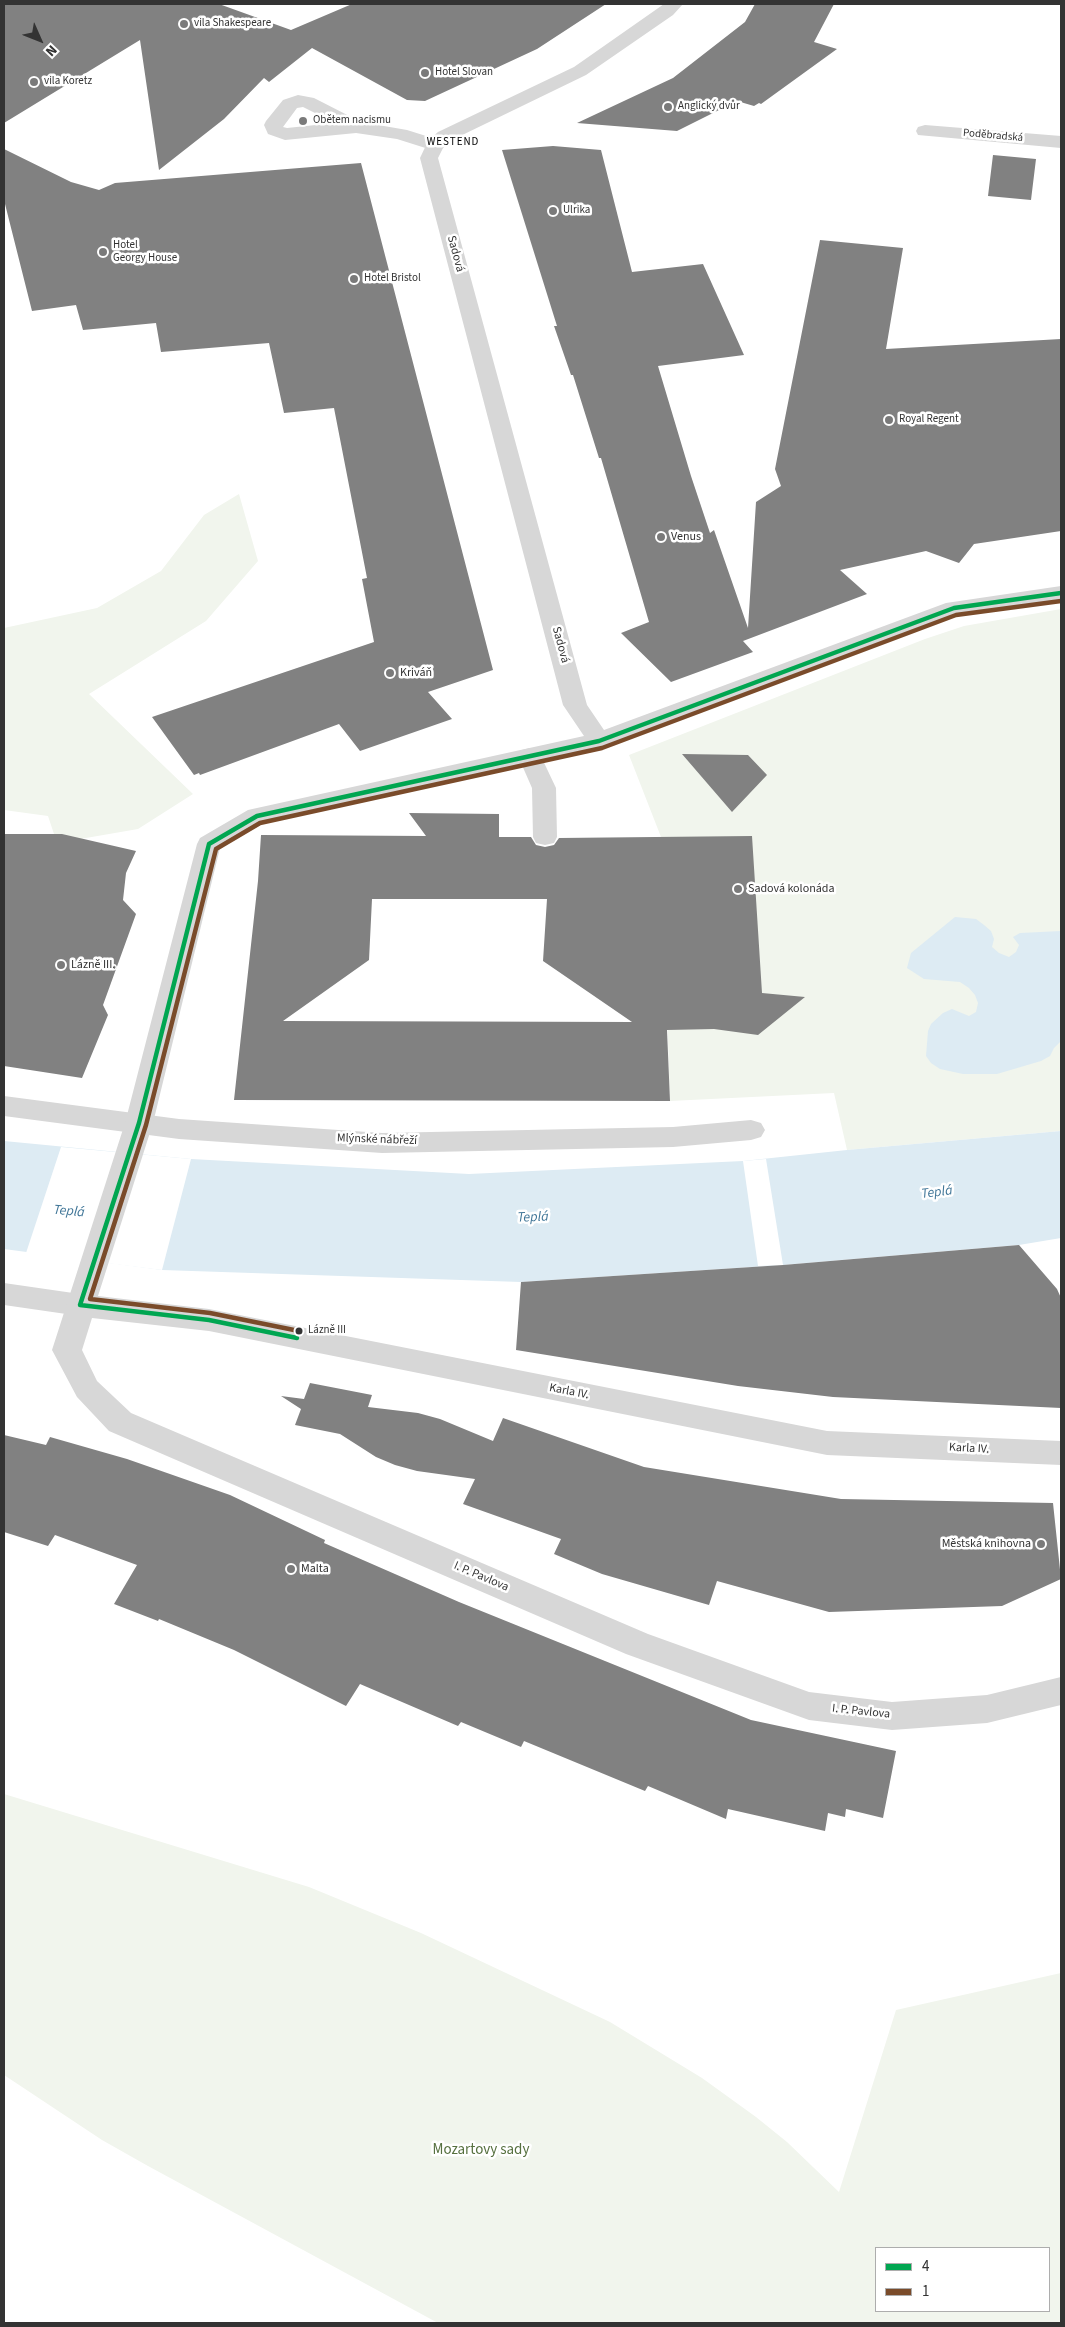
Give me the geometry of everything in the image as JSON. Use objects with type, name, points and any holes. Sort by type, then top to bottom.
[{"type":"street","points":[[356,127],[400,134],[435,145],[445,136],[479,118],[580,71],[667,11],[674,4]]},
{"type":"street","name":"Poděbradská","points":[[925,130],[1061,142]]},
{"type":"street","name":"Sadová","points":[[435,145],[430,158],[576,705],[599,741]]},
{"type":"street","points":[[139,1123],[209,844],[257,816],[599,741],[954,608],[1061,593]]},
{"type":"street","points":[[530,756],[544,788],[544,837]]},
{"type":"street","name":"Mlýnské nábřeží","points":[[4,1106],[178,1129],[382,1142],[673,1137],[751,1130]]},
{"type":"street","name":"I. P. Pavlova","points":[[139,1123],[67,1350],[87,1389],[120,1422],[637,1644],[809,1706],[892,1716],[987,1709],[1061,1691]]},
{"type":"street","points":[[4,1294],[80,1305]]},
{"type":"street","name":"Karla IV.","points":[[80,1305],[209,1320],[826,1442],[1061,1454]]},
{"type":"green space","points":[[239,494],[258,561],[206,621],[89,694],[193,794],[138,829],[57,843],[48,816],[4,810],[4,628],[97,608],[161,571],[204,515]]},
{"type":"green space","points":[[1061,609],[1061,1131],[847,1150],[834,1093],[670,1101],[661,837],[629,755],[925,639],[964,626]]},
{"type":"green space","name":"Mozartovy sady","points":[[4,1794],[309,1887],[421,1933],[610,2022],[702,2078],[756,2117],[787,2142],[839,2192],[896,2010],[1061,1973],[1061,2323],[438,2323],[102,2140],[4,2075]]},
{"type":"water","points":[[955,917],[976,919],[991,931],[994,939],[992,947],[999,953],[1009,957],[1016,952],[1019,945],[1013,937],[1020,933],[1061,931],[1061,1041],[1054,1048],[1050,1056],[1041,1061],[997,1074],[963,1074],[940,1069],[931,1063],[926,1056],[928,1031],[931,1024],[943,1013],[952,1009],[969,1016],[976,1012],[978,1003],[975,995],[969,988],[960,982],[924,979],[907,968],[911,953]]},
{"type":"water","name":"Teplá","points":[[1061,1131],[1061,1238],[1019,1245],[783,1265],[521,1282],[162,1270],[4,1249],[4,1141],[191,1159],[469,1174],[743,1161]]},
{"type":"pier","points":[[61,1147],[191,1159],[162,1270],[26,1253]]},
{"type":"pier","points":[[766,1159],[783,1265],[758,1266],[743,1161]]},
{"type":"building","points":[[4,4],[219,4],[291,30],[352,4],[606,4],[537,49],[425,101],[407,100],[312,48],[269,82],[264,78],[224,119],[159,170],[140,40],[4,123]]},
{"type":"building","points":[[755,4],[834,4],[814,42],[837,49],[761,104],[759,103],[754,106],[737,101],[677,131],[577,123],[673,78],[745,22]]},
{"type":"building","points":[[553,146],[601,150],[632,272],[703,264],[744,355],[658,366],[710,533],[714,530],[748,628],[756,502],[781,486],[775,469],[820,240],[903,248],[886,349],[1061,339],[1061,531],[974,544],[959,563],[926,551],[840,570],[867,594],[743,641],[753,652],[671,682],[621,633],[649,622],[601,458],[599,458],[573,375],[571,375],[554,326],[557,326],[502,150]]},
{"type":"building","points":[[4,149],[71,182],[99,190],[115,183],[361,163],[493,670],[428,692],[452,719],[360,751],[339,724],[200,775],[199,773],[194,775],[152,717],[374,642],[362,579],[367,578],[334,408],[284,413],[269,343],[161,352],[156,323],[83,330],[76,305],[32,311],[4,200]]},
{"type":"building","points":[[993,155],[1036,159],[1031,200],[988,196]]},
{"type":"building","points":[[682,754],[748,755],[767,775],[732,812]]},
{"type":"building","points":[[409,813],[499,814],[499,837],[531,837],[536,845],[545,847],[554,845],[559,838],[752,836],[762,993],[805,997],[758,1035],[714,1029],[667,1030],[670,1101],[234,1100],[258,881],[261,835],[426,836]],"holes":[[[372,899],[547,899],[543,961],[632,1022],[283,1021],[369,960]]]},
{"type":"building","name":"Lázně III.","points":[[4,834],[62,834],[136,851],[126,873],[123,900],[136,914],[103,1005],[108,1015],[82,1078],[4,1066]]},
{"type":"building","points":[[1019,1245],[1057,1289],[1061,1298],[1061,1408],[833,1397],[738,1386],[516,1350],[521,1282],[783,1265]]},
{"type":"building","points":[[310,1383],[372,1395],[368,1407],[418,1413],[440,1419],[493,1441],[503,1418],[644,1467],[841,1499],[1053,1503],[1061,1579],[1002,1606],[829,1612],[717,1581],[709,1605],[602,1574],[554,1554],[561,1539],[463,1504],[475,1479],[417,1471],[395,1465],[376,1457],[340,1434],[295,1425],[301,1409],[281,1396],[304,1399]]},
{"type":"building","points":[[4,1435],[46,1445],[50,1437],[127,1459],[230,1495],[325,1540],[324,1543],[459,1602],[751,1720],[896,1751],[883,1818],[846,1809],[845,1817],[828,1813],[825,1831],[728,1809],[726,1819],[648,1786],[645,1791],[524,1741],[521,1747],[461,1722],[458,1726],[360,1684],[346,1706],[234,1650],[159,1619],[158,1621],[114,1604],[137,1565],[55,1535],[48,1546],[4,1532]]},
{"type":"transit line","name":"4","points":[[297,1338],[209,1320],[80,1305],[139,1123],[209,844],[257,816],[599,741],[954,608],[1061,593]]},
{"type":"transit line","name":"1","points":[[299,1331],[210,1313],[90,1299],[146,1125],[216,849],[260,823],[602,748],[956,615],[1061,601]]},
{"type":"place","name":"vila Shakespeare","points":[[184,24]]},
{"type":"place","name":"Hotel Slovan","points":[[425,73]]},
{"type":"place","name":"vila Koretz","points":[[34,82]]},
{"type":"place","name":"Anglický dvůr","points":[[668,107]]},
{"type":"place","name":"Obětem nacismu","points":[[303,121]]},
{"type":"place","name":"Ulrika","points":[[553,211]]},
{"type":"place","name":"Hotel Georgy House","points":[[103,252]]},
{"type":"place","name":"Hotel Bristol","points":[[354,279]]},
{"type":"place","name":"Royal Regent","points":[[889,420]]},
{"type":"place","name":"Venus","points":[[661,537]]},
{"type":"place","name":"Kriváň","points":[[390,673]]},
{"type":"place","name":"Sadová kolonáda","points":[[738,889]]},
{"type":"place","name":"Lázně III.","points":[[61,965]]},
{"type":"place","name":"Lázně III","points":[[299,1331]]},
{"type":"place","name":"Městská knihovna","points":[[1041,1544]]},
{"type":"place","name":"Malta","points":[[291,1569]]},
{"type":"district","name":"WESTEND","points":[[453,143]]}]
